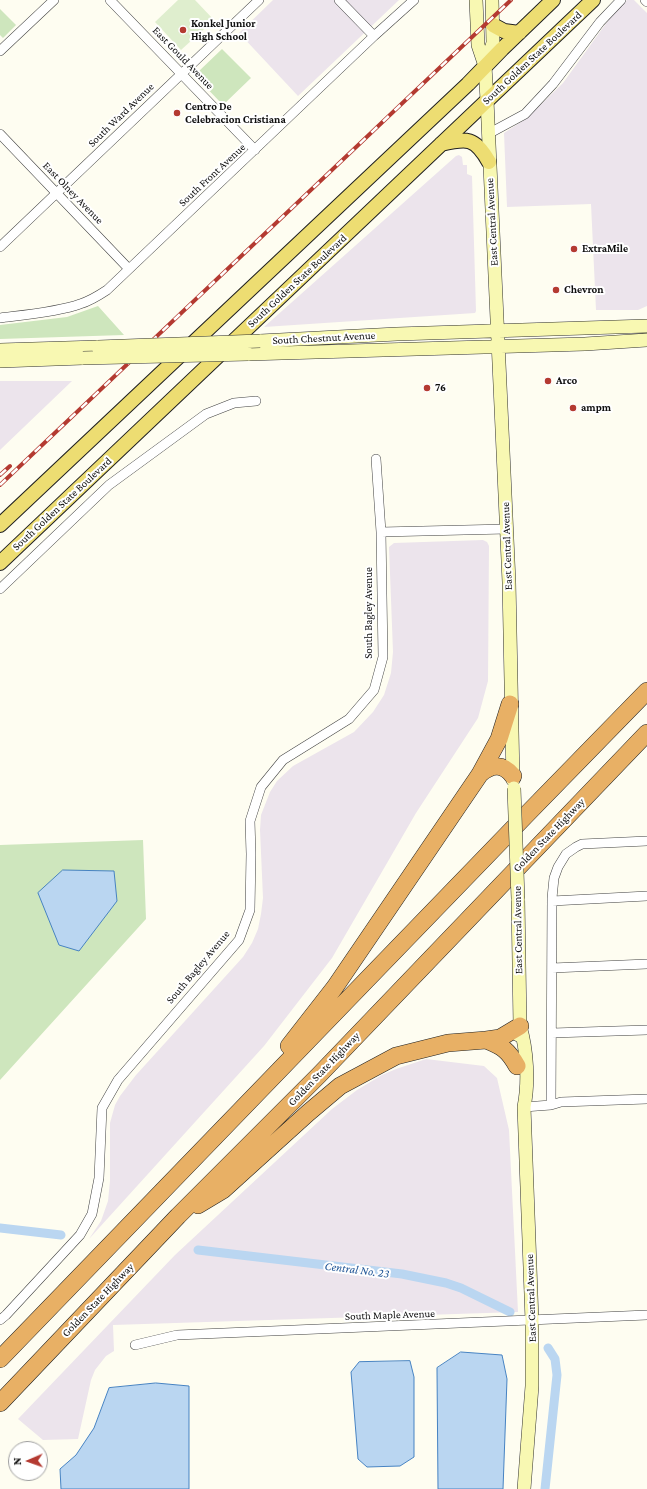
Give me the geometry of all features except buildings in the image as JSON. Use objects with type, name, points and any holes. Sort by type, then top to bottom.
[{"type":"highway","points":[[0,1359],[647,691]]},
{"type":"highway","points":[[234,1117],[335,987],[480,774],[498,739],[510,704]]},
{"type":"highway","name":"Golden State Highway","points":[[0,1403],[178,1216],[319,1075],[647,733]]},
{"type":"highway","points":[[480,774],[490,768],[502,766],[508,770],[513,782]]},
{"type":"highway","points":[[178,1216],[223,1190],[340,1086],[396,1056],[448,1043],[500,1038],[520,1026]]},
{"type":"highway","points":[[486,1040],[503,1047],[511,1054],[518,1066]]},
{"type":"main road","name":"East Central Avenue","points":[[476,0],[478,45],[485,66],[487,100],[497,346],[509,582],[510,704],[518,899],[520,1026],[517,1042],[518,1096],[524,1107]]},
{"type":"main road","name":"East Central Avenue","points":[[485,66],[494,43],[492,0]]},
{"type":"main road","points":[[0,525],[553,0]]},
{"type":"main road","name":"South Golden State Boulevard","points":[[0,563],[593,0]]},
{"type":"main road","points":[[493,25],[504,31],[519,33]]},
{"type":"main road","points":[[441,144],[462,139],[471,141],[483,151],[489,162]]},
{"type":"main road","name":"South Chestnut Avenue","points":[[0,350],[647,326]]},
{"type":"main road","name":"South Chestnut Avenue","points":[[0,361],[584,344],[647,340]]},
{"type":"main road","name":"East Central Avenue","points":[[520,1026],[525,1044],[526,1095],[524,1107],[532,1321],[532,1386],[524,1489]]},
{"type":"street","points":[[0,51],[54,0]]},
{"type":"street","name":"East Gould Avenue","points":[[110,0],[255,150]]},
{"type":"street","name":"South Ward Avenue","points":[[0,247],[259,0]]},
{"type":"street","points":[[339,0],[374,36]]},
{"type":"street","name":"South Front Avenue","points":[[0,318],[79,305],[93,299],[107,290],[374,36],[414,0]]},
{"type":"street","points":[[488,134],[525,114],[580,50],[600,22],[621,0]]},
{"type":"street","name":"East Olney Avenue","points":[[0,134],[129,269]]},
{"type":"street","points":[[0,589],[109,485],[206,414],[234,403],[256,401]]},
{"type":"street","name":"South Bagley Avenue","points":[[0,1320],[80,1235],[92,1214],[98,1178],[102,1108],[118,1080],[239,940],[250,910],[250,821],[261,787],[283,760],[349,719],[374,690],[383,657],[381,532],[376,459]]},
{"type":"street","points":[[381,532],[506,529]]},
{"type":"street","points":[[552,1105],[552,901],[554,878],[566,854],[582,844],[647,841]]},
{"type":"street","points":[[552,901],[647,896]]},
{"type":"street","points":[[552,968],[647,964]]},
{"type":"street","points":[[552,1033],[647,1030]]},
{"type":"street","points":[[524,1107],[552,1105],[561,1102],[647,1099]]},
{"type":"street","name":"South Maple Avenue","points":[[135,1345],[177,1335],[647,1315]]},
{"type":"shaded area","points":[[273,0],[399,0],[298,96],[239,33]]},
{"type":"shaded area","points":[[627,0],[634,0],[647,13],[647,306],[638,310],[596,310],[591,204],[507,207],[504,133],[527,118],[563,83],[615,11]]},
{"type":"shaded area","points":[[459,155],[462,157],[463,165],[467,165],[467,174],[472,176],[475,313],[264,327],[456,156]]},
{"type":"shaded area","points":[[0,381],[72,381],[0,450]]},
{"type":"shaded area","points":[[483,540],[487,542],[489,546],[488,681],[478,718],[416,813],[332,958],[264,1046],[89,1239],[101,1221],[108,1201],[110,1181],[110,1123],[115,1105],[136,1075],[243,957],[252,943],[258,929],[263,898],[260,830],[261,815],[270,792],[277,781],[293,766],[354,732],[373,712],[384,695],[391,673],[393,652],[389,547],[394,543]]},
{"type":"shaded area","points":[[426,1059],[484,1066],[497,1078],[509,1130],[518,1312],[113,1325],[114,1351],[106,1356],[95,1370],[91,1380],[78,1439],[43,1440],[18,1419],[175,1255],[332,1109],[357,1090],[382,1075]]},
{"type":"green space","points":[[178,0],[195,0],[214,20],[181,50],[155,22]]},
{"type":"green space","points":[[0,9],[16,25],[3,38],[0,35]]},
{"type":"green space","points":[[222,49],[251,78],[223,105],[198,79],[198,72]]},
{"type":"green space","points":[[98,306],[124,335],[0,339],[0,325],[67,317]]},
{"type":"green space","points":[[143,840],[146,919],[0,1080],[0,845]]},
{"type":"water","points":[[63,870],[114,871],[117,901],[79,951],[59,945],[38,893]]},
{"type":"water","points":[[461,1352],[502,1355],[507,1379],[503,1489],[438,1489],[437,1368]]},
{"type":"water","points":[[410,1361],[414,1377],[414,1457],[400,1466],[367,1467],[358,1459],[351,1372],[359,1362]]},
{"type":"water","points":[[156,1383],[189,1386],[189,1489],[61,1489],[60,1469],[76,1455],[94,1428],[109,1388]]},
{"type":"waterway","name":"Central No. 23","points":[[0,1228],[61,1235]]},
{"type":"waterway","name":"Central No. 23","points":[[198,1250],[402,1274],[446,1283],[461,1288],[510,1312]]},
{"type":"waterway","name":"Central No. 23","points":[[545,1489],[557,1375],[555,1359],[548,1348]]},
{"type":"railway","points":[[0,485],[511,0]]},
{"type":"railway","points":[[0,475],[10,466]]},
{"type":"place","name":"Konkel Junior High School","points":[[183,30]]},
{"type":"place","name":"Centro De Celebracion Cristiana","points":[[177,113]]},
{"type":"place","name":"ExtraMile","points":[[574,249]]},
{"type":"place","name":"Chevron","points":[[556,290]]},
{"type":"place","name":"Arco","points":[[548,381]]},
{"type":"place","name":"76","points":[[427,388]]},
{"type":"place","name":"ampm","points":[[573,408]]}]
